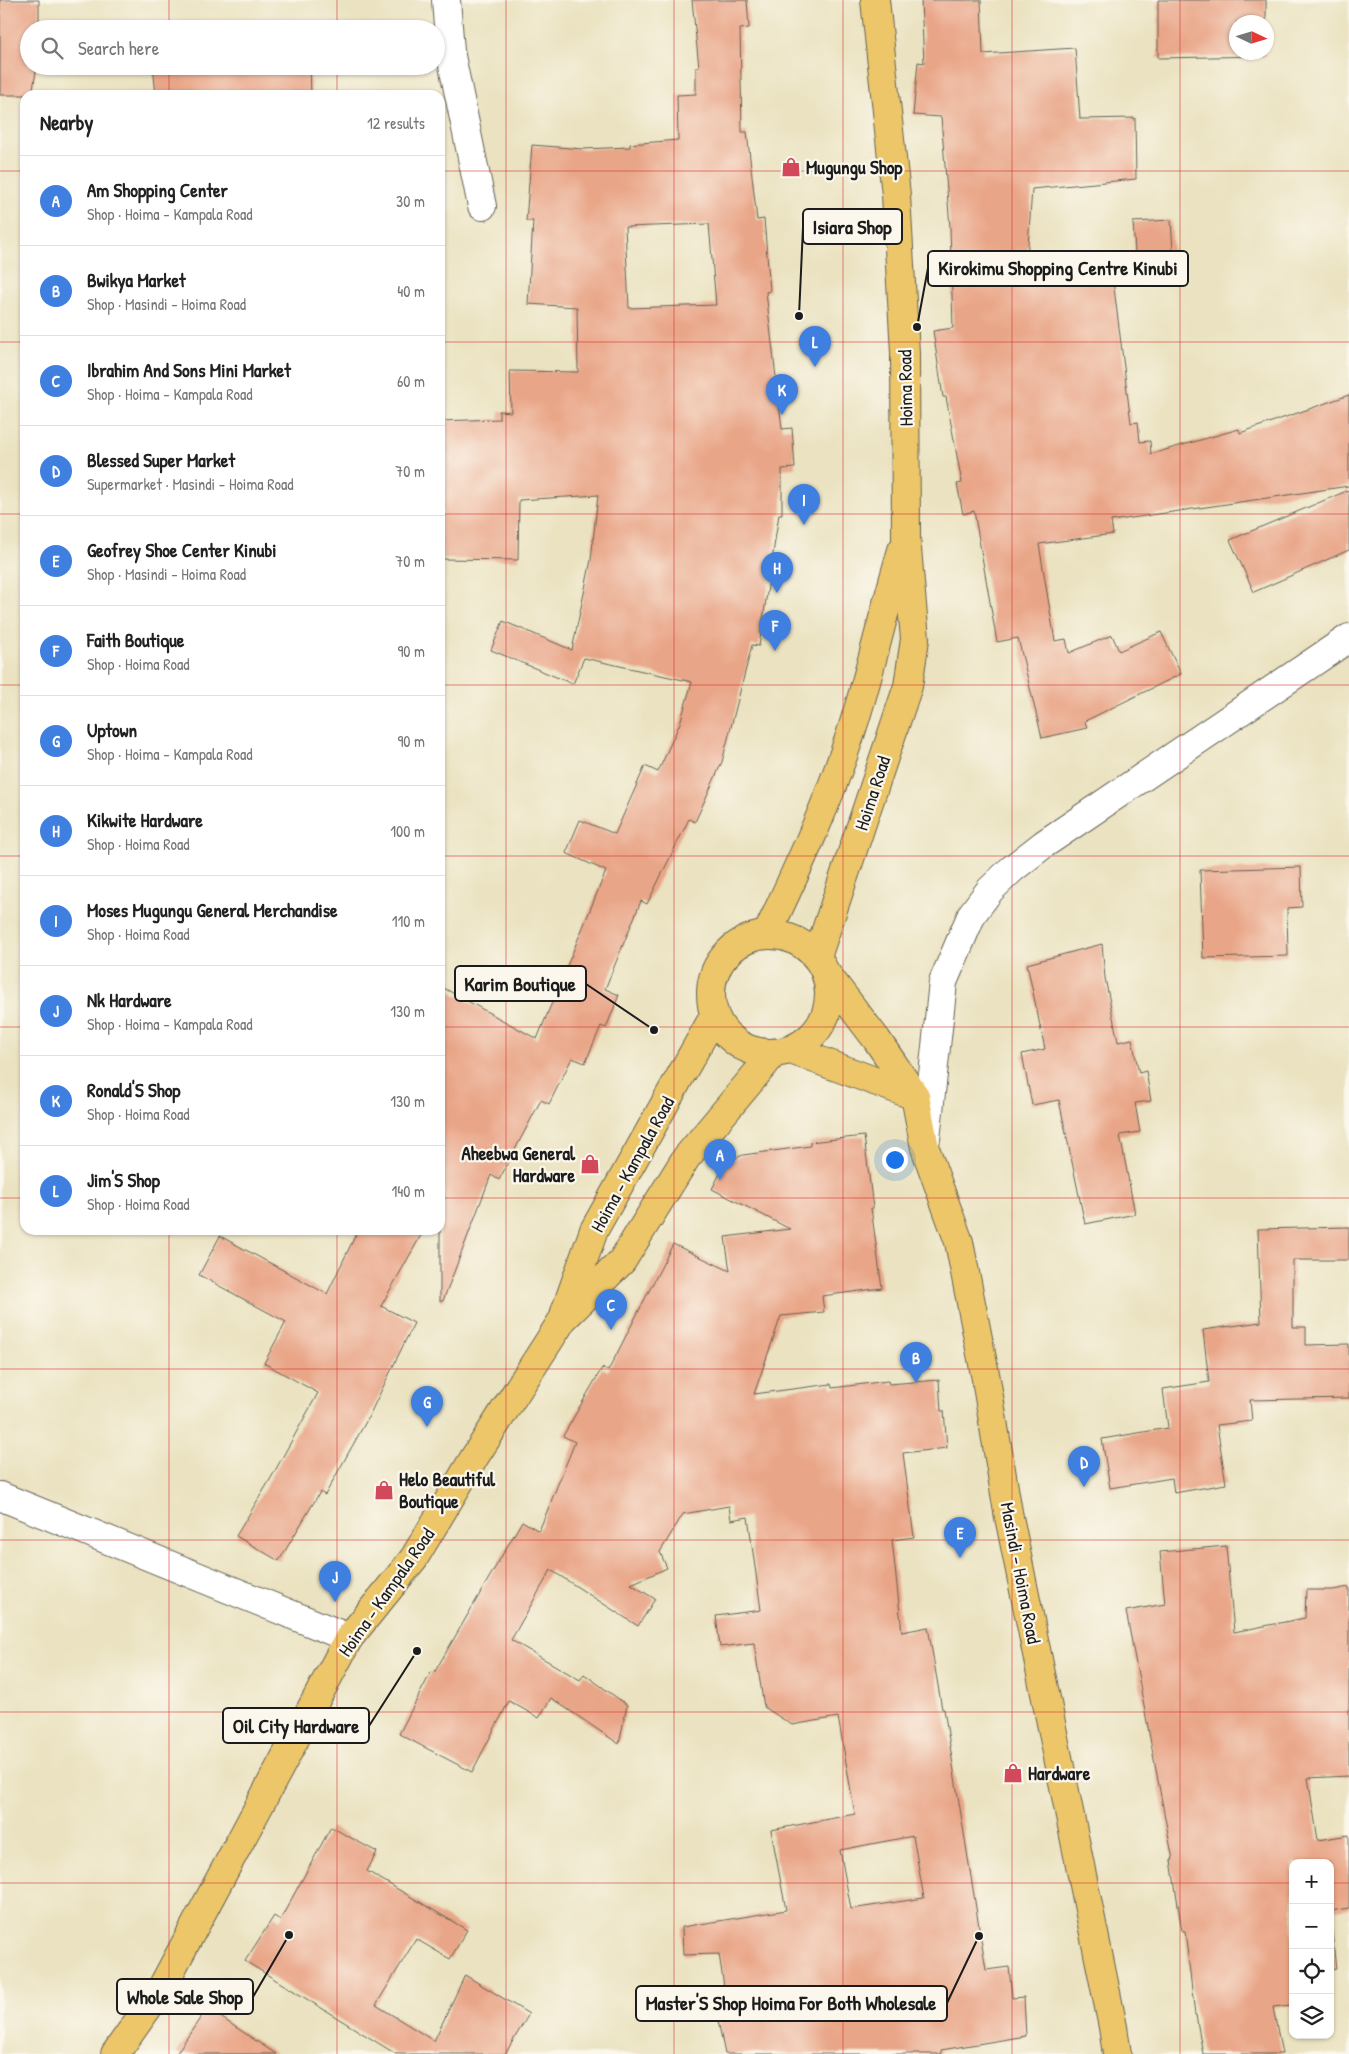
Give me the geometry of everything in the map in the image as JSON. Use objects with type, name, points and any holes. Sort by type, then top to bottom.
[{"type":"main road","name":"Hoima Road","points":[[821,965],[908,686],[915,638],[906,537],[905,343],[896,195],[875,0]]},
{"type":"main road","name":"Hoima Road","points":[[768,934],[806,849],[838,770],[866,686],[882,616],[906,537]]},
{"type":"main road","points":[[782,1052],[807,1041],[820,1027],[828,1010],[830,992],[821,965],[803,944],[786,937],[768,934],[750,938],[733,948],[721,961],[713,979],[711,997],[714,1016],[724,1032],[738,1044],[755,1052],[782,1052],[915,1096]]},
{"type":"main road","name":"Masindi - Hoima Road","points":[[821,965],[877,1040],[915,1096],[925,1148],[959,1242],[986,1379],[1008,1512],[1117,2054]]},
{"type":"main road","name":"Hoima - Kampala Road","points":[[563,1319],[594,1230],[714,1016]]},
{"type":"main road","name":"Hoima - Kampala Road","points":[[115,2054],[161,1989],[349,1638],[414,1558],[474,1458],[563,1319],[622,1260],[686,1158],[782,1052]]},
{"type":"street","points":[[446,0],[450,51],[482,206]]},
{"type":"street","points":[[925,1148],[943,982],[972,914],[990,890],[1012,869],[1044,844],[1349,638]]},
{"type":"street","points":[[0,1496],[349,1638]]},
{"type":"building","points":[[0,0],[39,0],[39,20],[20,20],[20,75],[35,75],[33,90],[20,90],[20,95],[0,95]]},
{"type":"building","points":[[692,0],[747,0],[749,28],[740,29],[742,132],[747,132],[757,220],[764,219],[770,291],[766,292],[782,429],[792,428],[795,468],[782,469],[782,514],[779,514],[759,646],[752,645],[722,762],[695,822],[689,819],[647,904],[641,901],[605,989],[619,995],[606,1028],[601,1026],[585,1063],[572,1058],[549,1104],[541,1100],[499,1180],[491,1175],[443,1301],[440,1301],[440,1235],[445,1235],[445,989],[537,1039],[606,871],[566,853],[580,820],[615,834],[645,766],[658,772],[680,723],[692,682],[584,658],[573,684],[491,650],[503,621],[572,650],[591,560],[598,495],[519,500],[518,560],[445,559],[445,421],[499,419],[499,411],[511,412],[510,371],[578,372],[577,307],[528,304],[533,221],[526,221],[532,145],[583,149],[630,147],[630,144],[678,140],[677,95],[696,94],[696,67],[699,67]],"holes":[[[709,224],[716,305],[629,308],[625,227]]]},
{"type":"building","points":[[921,0],[981,0],[983,54],[1075,48],[1080,119],[1135,118],[1136,179],[1032,189],[1027,260],[1057,260],[1057,269],[1111,264],[1131,423],[1138,422],[1140,442],[1150,441],[1151,454],[1239,429],[1240,433],[1349,395],[1349,486],[1111,521],[1113,534],[1039,544],[1055,641],[1066,639],[1069,653],[1112,635],[1119,651],[1161,632],[1181,674],[1085,721],[1087,728],[1042,738],[1018,638],[997,642],[974,511],[963,514],[957,484],[962,483],[946,397],[943,397],[933,331],[953,328],[950,227],[941,117],[913,115],[918,62],[924,63]]},
{"type":"building","points":[[1158,0],[1266,0],[1266,15],[1229,15],[1229,57],[1158,58]]},
{"type":"building","points":[[154,75],[310,75],[311,90],[155,90]]},
{"type":"building","points":[[1171,220],[1173,251],[1135,253],[1133,222]]},
{"type":"building","points":[[1349,490],[1349,550],[1254,592],[1230,540]]},
{"type":"building","points":[[1301,867],[1302,907],[1287,908],[1288,956],[1203,958],[1200,870]]},
{"type":"building","points":[[1102,944],[1105,978],[1118,1042],[1132,1039],[1139,1073],[1146,1071],[1151,1101],[1135,1103],[1140,1132],[1120,1135],[1135,1214],[1085,1224],[1059,1100],[1032,1105],[1022,1054],[1045,1049],[1027,964]]},
{"type":"building","points":[[864,1136],[873,1208],[871,1208],[882,1288],[822,1296],[824,1312],[781,1316],[754,1394],[831,1384],[832,1388],[888,1381],[889,1384],[939,1380],[941,1411],[944,1411],[947,1448],[903,1453],[914,1537],[892,1540],[902,1632],[928,1627],[942,1709],[944,1709],[986,1970],[1009,1967],[1012,1998],[1024,1997],[1026,2036],[941,2050],[942,2054],[725,2054],[717,2016],[728,2013],[719,1954],[683,1955],[682,1927],[786,1910],[771,1830],[855,1814],[838,1717],[792,1725],[764,1707],[754,1643],[720,1647],[716,1616],[761,1610],[748,1517],[731,1520],[729,1506],[683,1514],[660,1552],[667,1568],[631,1584],[655,1599],[638,1626],[551,1570],[511,1640],[580,1680],[584,1674],[627,1705],[619,1744],[551,1698],[539,1718],[509,1701],[472,1772],[399,1734],[431,1672],[434,1673],[522,1521],[539,1531],[575,1442],[563,1436],[602,1368],[608,1371],[673,1244],[730,1271],[725,1237],[790,1229],[712,1189],[726,1162],[743,1155],[810,1146],[810,1142]],"holes":[[[913,1836],[924,1898],[851,1909],[840,1850]]]},
{"type":"building","points":[[1349,1227],[1349,1260],[1293,1260],[1293,1327],[1306,1327],[1306,1345],[1349,1344],[1349,1398],[1250,1400],[1252,1421],[1217,1425],[1226,1484],[1174,1493],[1172,1478],[1110,1488],[1102,1439],[1168,1428],[1163,1389],[1209,1382],[1203,1330],[1261,1322],[1258,1229]]},
{"type":"building","points":[[356,1235],[421,1235],[381,1306],[414,1323],[368,1418],[325,1495],[320,1492],[279,1561],[236,1536],[271,1478],[318,1393],[264,1363],[286,1322],[199,1275],[220,1236],[327,1294]]},
{"type":"building","points":[[1226,1546],[1234,1632],[1305,1618],[1306,1590],[1333,1590],[1349,1587],[1349,1776],[1308,1778],[1318,1840],[1349,1835],[1349,1908],[1334,1910],[1334,1859],[1289,1859],[1289,2005],[1273,2007],[1282,2054],[1203,2054],[1195,2015],[1185,1931],[1182,1931],[1171,1860],[1173,1860],[1126,1611],[1165,1604],[1160,1552]]},
{"type":"building","points":[[331,1827],[377,1852],[367,1871],[467,1930],[450,1959],[416,1939],[376,2005],[434,2041],[465,1975],[529,2014],[505,2054],[396,2054],[245,1961],[274,1916],[280,1920]]},
{"type":"building","points":[[1334,1951],[1336,1969],[1334,1969]]},
{"type":"building","points":[[207,2008],[276,2054],[176,2054]]},
{"type":"place","name":"Mugungu Shop","points":[[791,167]]},
{"type":"place","name":"Isiara Shop","points":[[799,316]]},
{"type":"place","name":"Kirokimu Shopping Centre Kinubi","points":[[917,327]]},
{"type":"place","name":"Jim'S Shop","points":[[815,367]]},
{"type":"place","name":"Ronald'S Shop","points":[[782,415]]},
{"type":"place","name":"Moses Mugungu General Merchandise","points":[[804,525]]},
{"type":"place","name":"Kikwite Hardware","points":[[777,593]]},
{"type":"place","name":"Faith Boutique","points":[[775,651]]},
{"type":"place","name":"Karim Boutique","points":[[654,1030]]},
{"type":"place","name":"Aheebwa General Hardware","points":[[590,1164]]},
{"type":"place","name":"Am Shopping Center","points":[[720,1180]]},
{"type":"place","name":"Ibrahim And Sons Mini Market","points":[[611,1330]]},
{"type":"place","name":"Bwikya Market","points":[[916,1383]]},
{"type":"place","name":"Uptown","points":[[427,1427]]},
{"type":"place","name":"Blessed Super Market","points":[[1084,1487]]},
{"type":"place","name":"Helo Beautiful Boutique","points":[[384,1490]]},
{"type":"place","name":"Geofrey Shoe Center Kinubi","points":[[960,1558]]},
{"type":"place","name":"Nk Hardware","points":[[335,1602]]},
{"type":"place","name":"Oil City Hardware","points":[[417,1651]]},
{"type":"place","name":"Hardware","points":[[1013,1773]]},
{"type":"place","name":"Whole Sale Shop","points":[[289,1935]]},
{"type":"place","name":"Master'S Shop Hoima For Both Wholesale","points":[[979,1936]]}]
